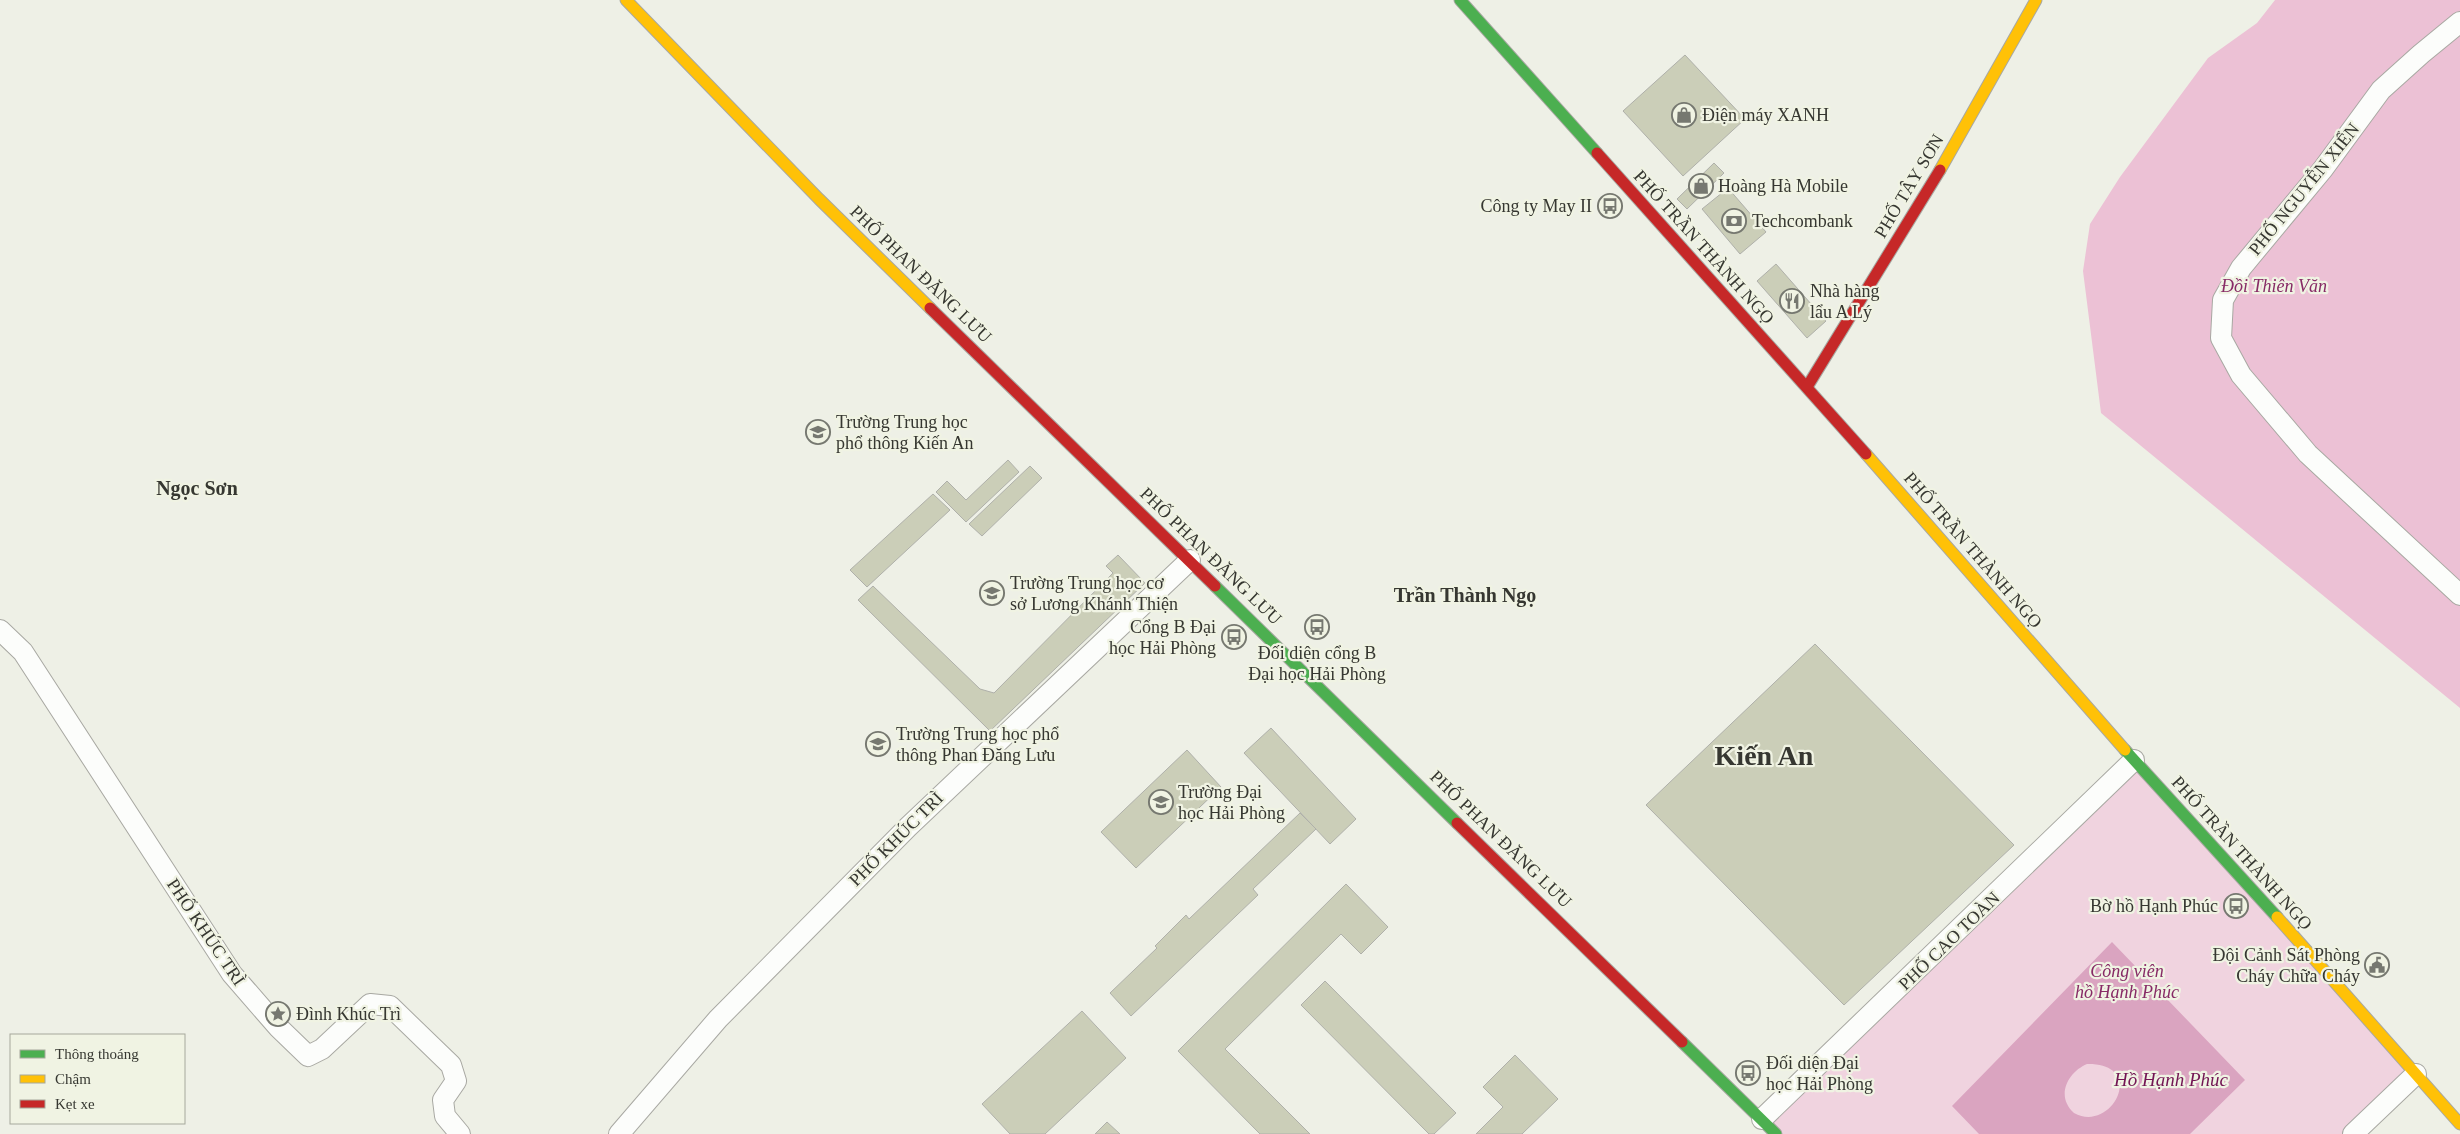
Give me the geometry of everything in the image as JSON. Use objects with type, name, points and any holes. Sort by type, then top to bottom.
[{"type":"main road","name":"PHỐ PHAN ĐĂNG LƯU","points":[[626,0],[819,199],[1776,1134]]},
{"type":"main road","name":"PHỐ TRẦN THÀNH NGỌ","points":[[1460,0],[1807,387],[2134,760],[2328,972],[2460,1124]]},
{"type":"main road","name":"PHỐ TÂY SƠN","points":[[1807,387],[1918,209],[2036,0]]},
{"type":"street","name":"PHỐ NGUYỄN XIỂN","points":[[2460,22],[2421,54],[2382,90],[2323,169],[2241,268],[2223,300],[2221,338],[2241,375],[2308,454],[2460,595]]},
{"type":"street","name":"PHỐ KHÚC TRÌ","points":[[619,1134],[718,1019],[908,826],[1190,560]]},
{"type":"street","name":"PHỐ KHÚC TRÌ","points":[[0,630],[23,652],[232,974],[278,1027],[308,1056],[322,1049],[370,1004],[390,1006],[452,1064],[456,1081],[443,1100],[445,1116],[460,1134]]},
{"type":"street","name":"PHỐ CAO TOÀN","points":[[1762,1119],[2134,760]]},
{"type":"street","points":[[2353,1134],[2416,1074]]},
{"type":"green space","name":"Đồi Thiên Văn","points":[[2275,0],[2460,0],[2460,708],[2101,413],[2083,271],[2090,224],[2120,177],[2208,58],[2257,23]]},
{"type":"green space","name":"Công viên hồ Hạnh Phúc","points":[[2134,760],[2416,1074],[2353,1134],[1776,1134],[1762,1119]]},
{"type":"water","name":"Hồ Hạnh Phúc","points":[[2112,942],[2245,1080],[2190,1134],[1979,1134],[1952,1106]],"holes":[[[2087,1064],[2106,1067],[2116,1074],[2120,1085],[2118,1096],[2111,1106],[2101,1114],[2088,1117],[2074,1113],[2065,1099],[2066,1085],[2074,1073]]]},
{"type":"building","name":"Điện máy XANH","points":[[1685,55],[1745,119],[1683,176],[1623,111]]},
{"type":"building","name":"Hoàng Hà Mobile","points":[[1714,163],[1724,173],[1687,209],[1677,199]]},
{"type":"building","name":"Techcombank","points":[[1728,188],[1766,232],[1740,254],[1702,209]]},
{"type":"building","name":"Nhà hàng lẩu A Lý","points":[[1776,264],[1826,321],[1807,338],[1757,281]]},
{"type":"building","points":[[1008,460],[1019,472],[966,522],[936,492],[947,481],[966,500]]},
{"type":"building","points":[[1030,466],[1042,478],[982,536],[969,524]]},
{"type":"building","points":[[933,494],[950,510],[867,587],[850,570]]},
{"type":"building","points":[[1118,555],[1145,583],[990,731],[858,600],[873,586],[980,689],[994,693],[1113,573],[1106,566]]},
{"type":"building","points":[[1815,644],[2014,845],[1844,1005],[1646,805]]},
{"type":"building","points":[[1271,728],[1356,819],[1330,844],[1244,753]]},
{"type":"building","points":[[1187,750],[1221,787],[1136,868],[1101,832]]},
{"type":"building","points":[[1300,813],[1316,829],[1253,889],[1258,895],[1131,1016],[1110,993],[1157,948],[1155,946],[1186,915],[1189,919]]},
{"type":"building","points":[[1346,884],[1388,927],[1361,954],[1341,934],[1225,1049],[1310,1134],[1260,1134],[1178,1051]]},
{"type":"building","points":[[1325,981],[1456,1113],[1434,1134],[1429,1134],[1301,1005]]},
{"type":"building","points":[[1082,1011],[1126,1058],[1045,1134],[1010,1134],[982,1104]]},
{"type":"building","points":[[1515,1055],[1558,1099],[1522,1134],[1476,1134],[1503,1107],[1483,1087]]},
{"type":"building","points":[[1107,1122],[1120,1134],[1095,1134]]},
{"type":"traffic: fast","points":[[1460,0],[1597,153]]},
{"type":"traffic: fast","points":[[1215,586],[1457,823]]},
{"type":"traffic: fast","points":[[2125,750],[2277,917]]},
{"type":"traffic: fast","points":[[1682,1042],[1776,1134]]},
{"type":"traffic: slow","points":[[626,0],[819,199],[930,308]]},
{"type":"traffic: slow","points":[[1940,170],[2036,0]]},
{"type":"traffic: slow","points":[[1866,454],[2125,750]]},
{"type":"traffic: slow","points":[[2277,917],[2460,1124]]},
{"type":"traffic: jam","points":[[1597,153],[1866,454]]},
{"type":"traffic: jam","points":[[1807,387],[1940,170]]},
{"type":"traffic: jam","points":[[930,308],[1215,586]]},
{"type":"traffic: jam","points":[[1457,823],[1682,1042]]},
{"type":"place","name":"Điện máy XANH","points":[[1684,115]]},
{"type":"place","name":"Hoàng Hà Mobile","points":[[1701,186]]},
{"type":"place","name":"Công ty May II","points":[[1610,206]]},
{"type":"place","name":"Techcombank","points":[[1734,221]]},
{"type":"place","name":"Nhà hàng lẩu A Lý","points":[[1792,301]]},
{"type":"place","name":"Trường Trung học phổ thông Kiến An","points":[[818,432]]},
{"type":"place","name":"Trường Trung học cơ sở Lương Khánh Thiện","points":[[992,593]]},
{"type":"place","name":"Đối diện cổng B Đại học Hải Phòng","points":[[1317,627]]},
{"type":"place","name":"Cổng B Đại học Hải Phòng","points":[[1234,637]]},
{"type":"place","name":"Trường Trung học phổ thông Phan Đăng Lưu","points":[[878,744]]},
{"type":"place","name":"Trường Đại học Hải Phòng","points":[[1161,802]]},
{"type":"place","name":"Bờ hồ Hạnh Phúc","points":[[2236,906]]},
{"type":"place","name":"Đội Cảnh Sát Phòng Cháy Chữa Cháy","points":[[2377,965]]},
{"type":"place","name":"Đình Khúc Trì","points":[[278,1014]]},
{"type":"place","name":"Đối diện Đại học Hải Phòng","points":[[1748,1073]]},
{"type":"district","name":"Ngọc Sơn","points":[[197,488]]},
{"type":"district","name":"Trần Thành Ngọ","points":[[1465,595]]},
{"type":"district","name":"Kiến An","points":[[1764,755]]}]
